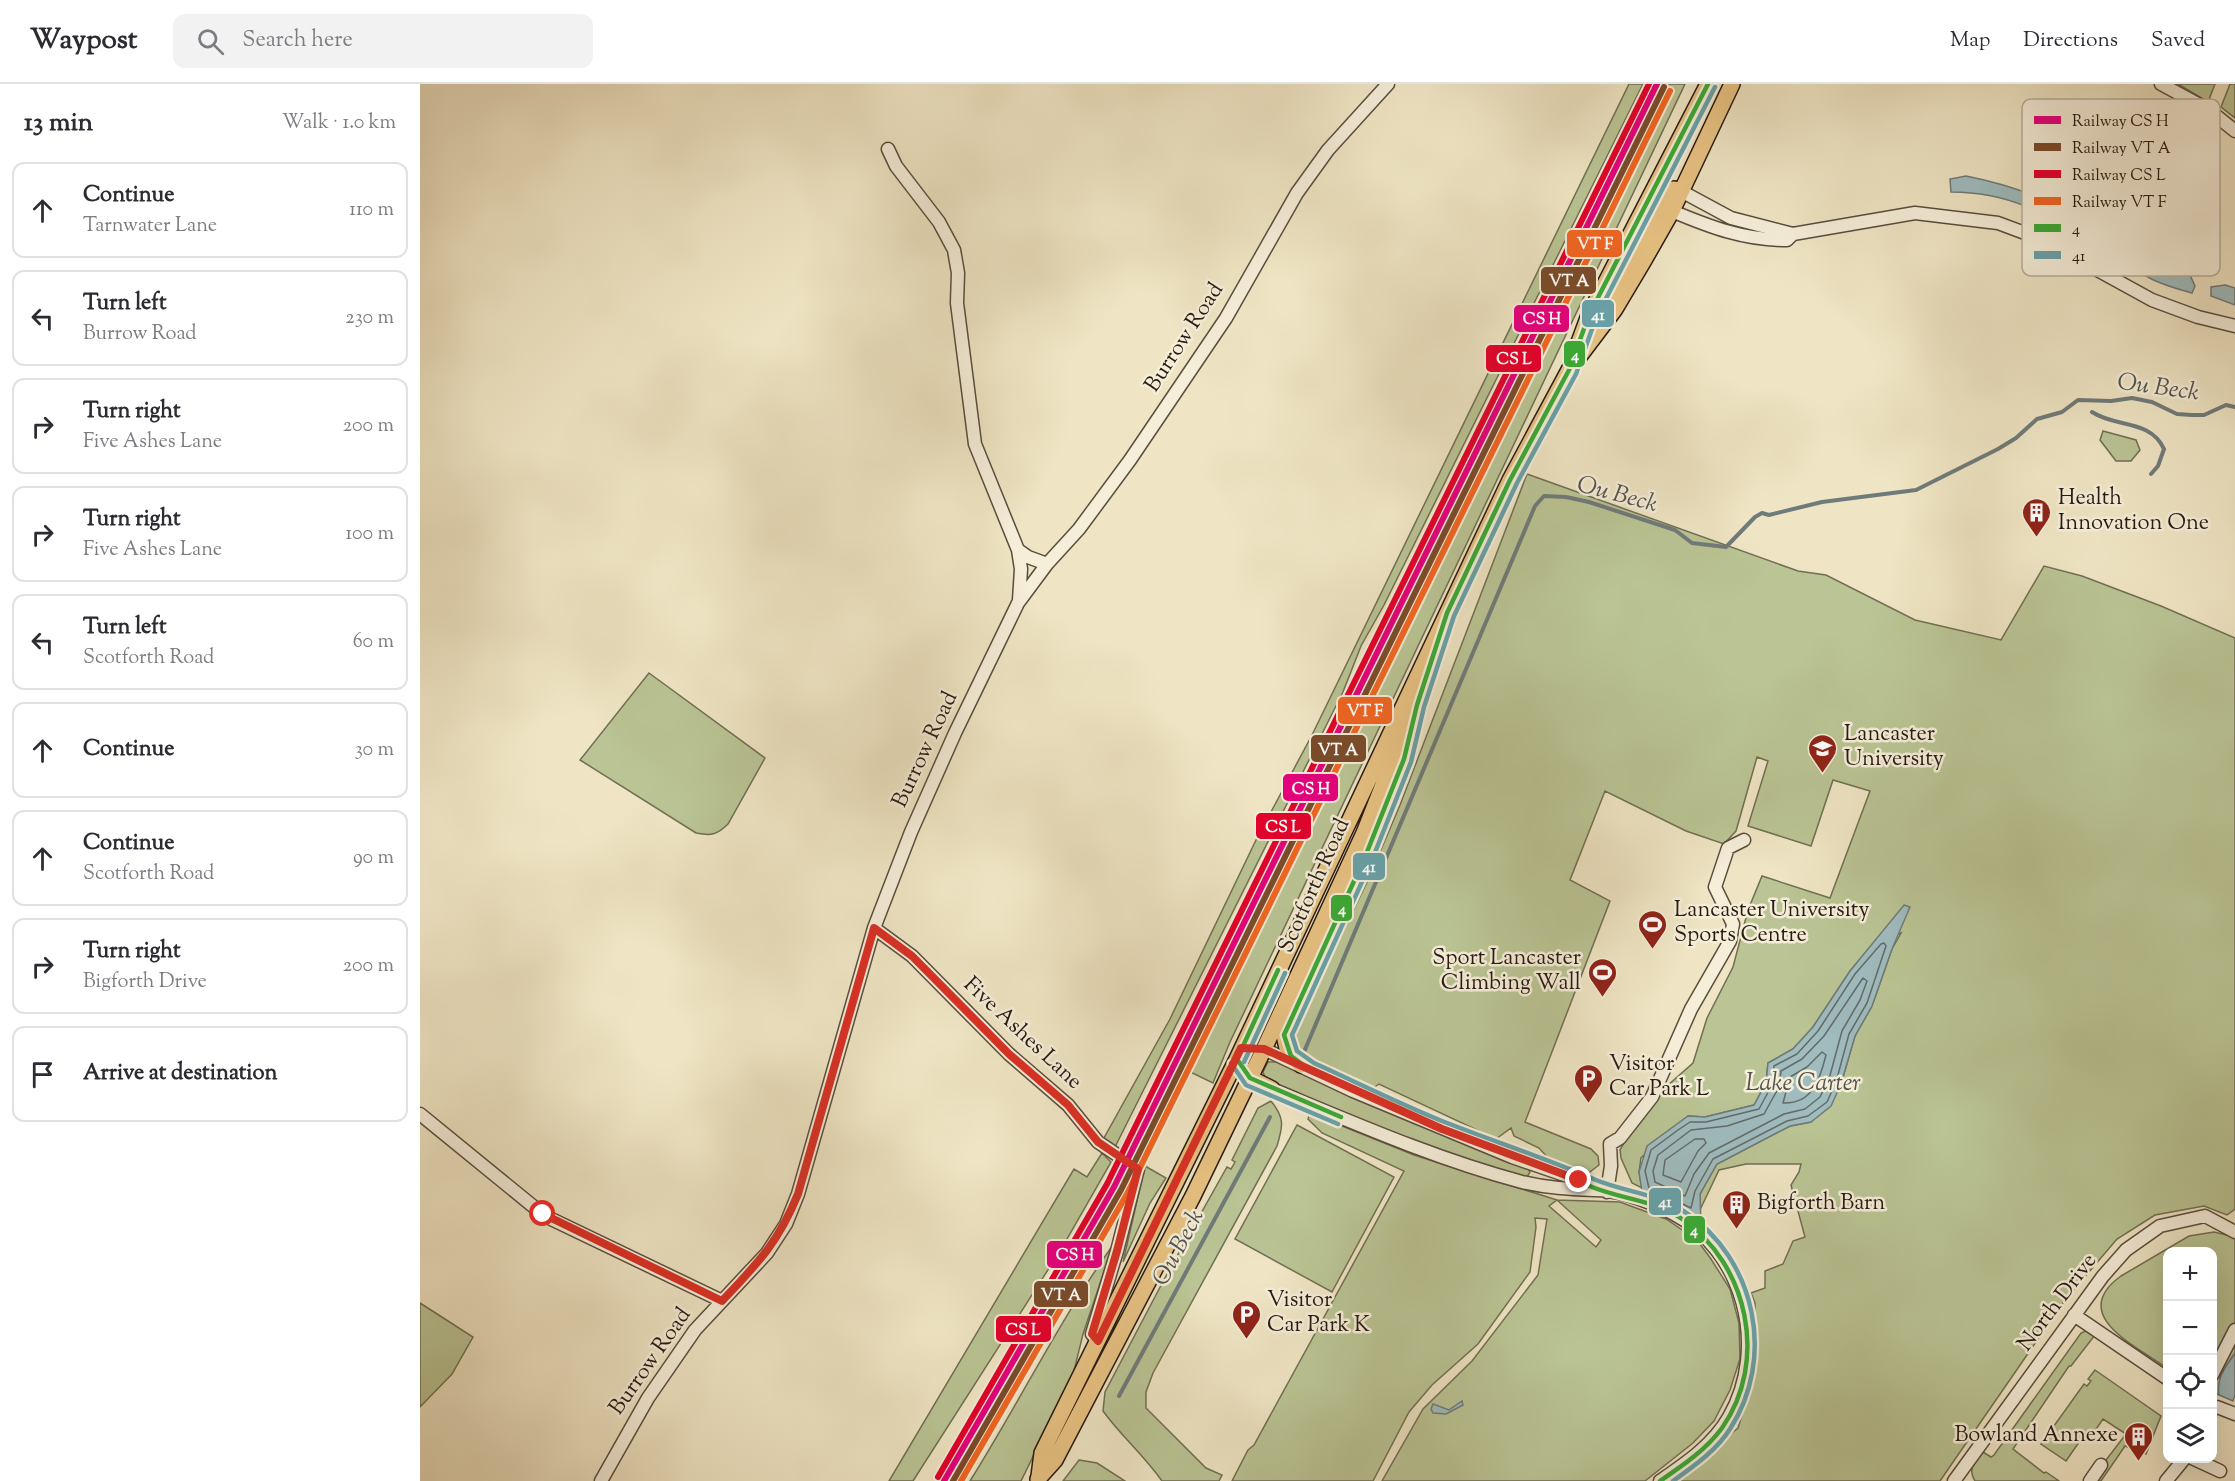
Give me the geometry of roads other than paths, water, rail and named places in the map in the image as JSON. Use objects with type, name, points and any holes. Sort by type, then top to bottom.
[{"type":"main road","name":"Scotforth Road","points":[[1038,1479],[1055,1460],[1078,1414],[1172,1189],[1239,1053],[1509,480],[1569,370],[1615,309],[1663,201],[1708,84]]},
{"type":"main road","name":"Scotforth Road","points":[[1569,370],[1589,315],[1663,201],[1681,191],[1732,84]]},
{"type":"main road","name":"Scotforth Road","points":[[1038,1479],[1042,1453],[1060,1419],[1105,1345],[1242,1096],[1333,902],[1417,705],[1447,613]]},
{"type":"main road","points":[[1301,1065],[1287,1048],[1284,1035],[1378,825],[1404,759],[1417,705]]},
{"type":"main road","points":[[1264,1049],[1239,1053],[1250,1078],[1272,1089]]},
{"type":"main road","points":[[1242,1096],[1258,1089],[1272,1089]]},
{"type":"main road","points":[[1060,1419],[1068,1413],[1078,1414]]},
{"type":"street","name":"Burrow Road","points":[[601,1481],[648,1398],[695,1330],[767,1253],[786,1224],[798,1194],[874,928],[911,832],[1018,603],[1047,564],[1079,529],[1120,474],[1220,326],[1309,176],[1348,126],[1388,84]]},
{"type":"street","points":[[2161,84],[2189,99]]},
{"type":"street","points":[[2220,119],[2235,131]]},
{"type":"street","points":[[888,149],[896,166],[939,222],[954,250],[958,273],[957,303],[975,444],[1018,550],[1021,569],[1018,603]]},
{"type":"street","points":[[1681,191],[1731,218],[1793,234],[1915,213],[1975,218],[2022,232]]},
{"type":"street","points":[[1663,201],[1716,230],[1747,238],[1787,240],[1793,234]]},
{"type":"street","points":[[2108,276],[2152,300],[2198,317],[2235,326]]},
{"type":"street","points":[[1018,550],[1028,557],[1047,564]]},
{"type":"street","points":[[1601,1191],[1611,1166],[1610,1144],[1620,1138],[1652,1097],[1691,1009],[1730,941],[1733,924],[1715,887],[1728,848],[1744,840]]},
{"type":"street","name":"Five Ashes Lane","points":[[874,928],[912,956],[1009,1054],[1068,1105],[1098,1142],[1113,1154],[1135,1166],[1139,1173],[1092,1334],[1105,1345]]},
{"type":"street","points":[[1264,1049],[1353,1091],[1442,1129],[1579,1180],[1601,1191],[1656,1206],[1694,1228],[1722,1257],[1738,1286],[1745,1305],[1748,1333],[1746,1370],[1730,1416],[1700,1452],[1659,1481]]},
{"type":"street","points":[[1272,1089],[1414,1147],[1468,1166],[1520,1182],[1559,1189],[1601,1191]]},
{"type":"street","points":[[420,1114],[546,1216],[722,1301]]},
{"type":"street","name":"North Drive","points":[[1958,1479],[2074,1315],[2126,1250],[2160,1226],[2205,1216],[2235,1231]]},
{"type":"street","points":[[2074,1315],[2163,1375]]},
{"type":"street","points":[[2217,1365],[2235,1330]]},
{"type":"street","points":[[2217,1411],[2235,1414]]},
{"type":"street","points":[[2166,1480],[2181,1463]]},
{"type":"street","points":[[2203,1463],[2220,1471]]},
{"type":"street","points":[[2090,1481],[2102,1465]]},
{"type":"water","points":[[1966,176],[2007,186],[2022,192],[2022,205],[1974,193],[1951,192],[1950,179]]},
{"type":"water","points":[[2147,276],[2190,276],[2195,286],[2192,293]]},
{"type":"water","points":[[2225,285],[2235,288],[2235,305],[2211,296],[2211,287]]},
{"type":"water","name":"Lake Carter","points":[[1904,905],[1910,907],[1872,1006],[1855,1036],[1841,1084],[1831,1106],[1811,1122],[1790,1126],[1717,1164],[1700,1194],[1701,1225],[1670,1204],[1642,1192],[1639,1172],[1647,1146],[1688,1116],[1705,1117],[1754,1105],[1766,1083],[1768,1063],[1793,1049],[1813,1027],[1850,971]]},
{"type":"water","points":[[2235,1353],[2233,1401],[2219,1395],[2218,1389],[2222,1372]]},
{"type":"water","points":[[1462,1401],[1463,1405],[1446,1414],[1433,1413],[1431,1409],[1433,1404],[1449,1410]]},
{"type":"waterway","name":"Ou Beck","points":[[1304,1052],[1535,506],[1544,496],[1566,497],[1589,502],[1675,530],[1692,543],[1726,547],[1755,517],[1762,513],[1769,515],[1822,502],[1916,490],[1998,449],[2016,438],[2037,419],[2062,412],[2078,400],[2111,401],[2132,398],[2152,402],[2177,414],[2192,415],[2204,415],[2226,405],[2235,407]]},
{"type":"waterway","points":[[2092,412],[2101,417],[2141,428],[2158,439],[2164,449],[2158,466],[2151,474]]},
{"type":"waterway","name":"Ou Beck","points":[[1119,1396],[1270,1117]]},
{"type":"place","name":"Health Innovation One","points":[[2037,538]]},
{"type":"place","name":"Lancaster University","points":[[1823,774]]},
{"type":"place","name":"Lancaster University Sports Centre","points":[[1653,950]]},
{"type":"place","name":"Sport Lancaster Climbing Wall","points":[[1602,998]]},
{"type":"place","name":"Visitor Car Park L","points":[[1588,1104]]},
{"type":"place","name":"Bigforth Barn","points":[[1736,1230]]},
{"type":"place","name":"Visitor Car Park K","points":[[1246,1340]]},
{"type":"place","name":"Bowland Annexe","points":[[2139,1462]]}]
